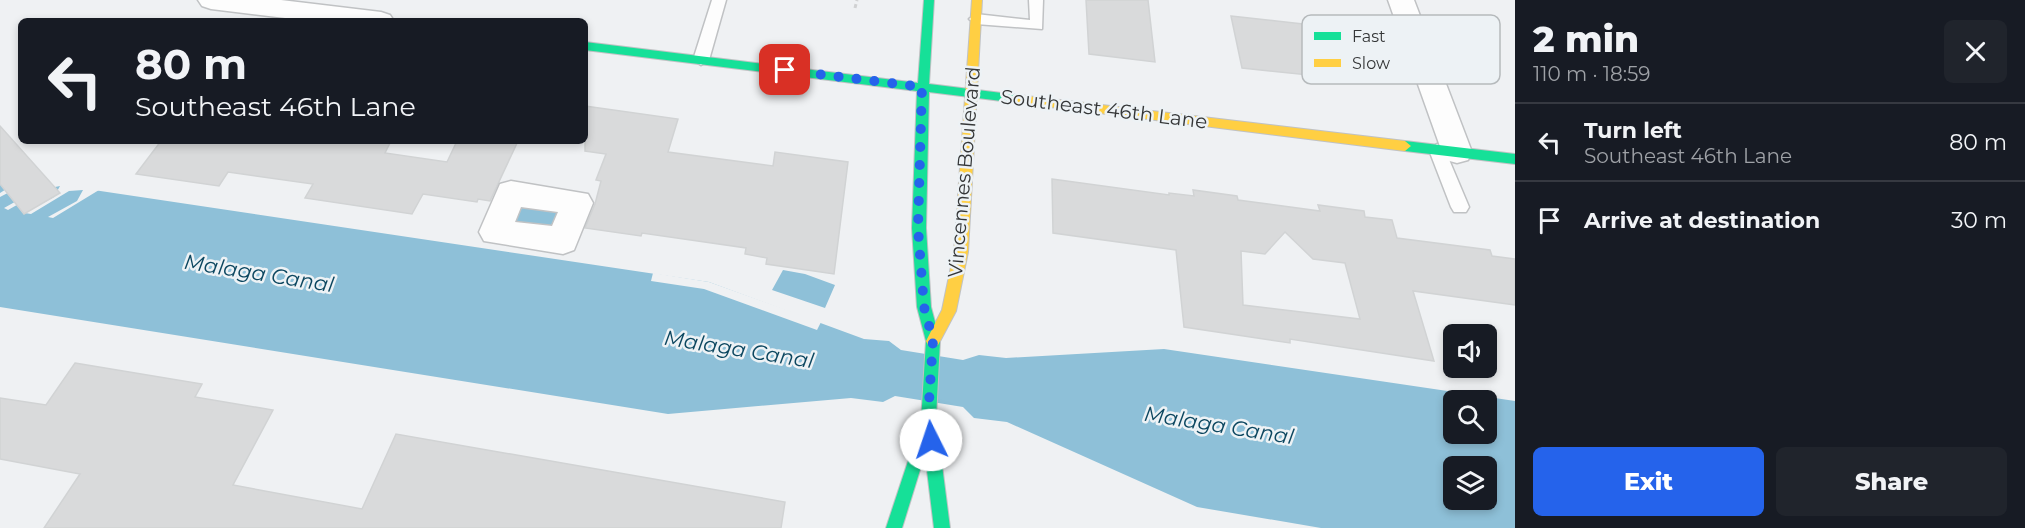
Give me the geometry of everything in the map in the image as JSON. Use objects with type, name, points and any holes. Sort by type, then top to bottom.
[{"type":"street","points":[[211,0],[357,18]]},
{"type":"street","name":"Vincennes Boulevard","points":[[929,0],[922,87],[918,228],[924,307],[933,340],[928,418],[942,528]]},
{"type":"street","name":"Vincennes Boulevard","points":[[933,340],[949,310],[961,252],[977,0]]},
{"type":"street","points":[[1401,0],[1406,15]]},
{"type":"street","name":"Southeast 46th Lane","points":[[588,46],[1515,159]]},
{"type":"street","points":[[1427,84],[1447,151]]},
{"type":"street","name":"Vincennes Boulevard","points":[[894,528],[928,418]]},
{"type":"lane","points":[[700,60],[719,0]]},
{"type":"lane","points":[[976,19],[1037,26],[1036,0]]},
{"type":"lane","points":[[1447,151],[1460,207]]},
{"type":"path","points":[[855,8],[857,0]]},
{"type":"water","name":"Malaga Canal","points":[[0,176],[709,282],[864,339],[889,341],[901,350],[963,360],[979,355],[1006,358],[1164,349],[1443,390],[1443,444],[1497,444],[1497,398],[1515,401],[1515,528],[1321,528],[1197,507],[1007,422],[974,418],[963,407],[895,396],[883,402],[851,398],[668,414],[0,307]]},
{"type":"water","points":[[515,202],[564,209],[555,231],[506,224]]},
{"type":"water","points":[[783,270],[805,274],[835,285],[825,308],[772,290]]},
{"type":"pier","points":[[0,174],[99,190],[53,218],[48,217],[77,201],[83,190],[69,191],[31,214],[25,213],[54,197],[60,186],[45,189],[8,210],[4,208],[38,189],[21,186],[0,197],[0,193],[11,186],[0,183]]},
{"type":"pier","points":[[653,273],[709,282],[821,322],[817,330],[704,289],[651,281]]},
{"type":"building","points":[[1086,0],[1148,0],[1155,62],[1089,54]]},
{"type":"building","points":[[1231,16],[1302,24],[1302,74],[1242,68]]},
{"type":"building","points":[[588,106],[678,119],[668,152],[773,166],[775,152],[848,162],[834,274],[766,264],[767,258],[745,254],[746,248],[642,233],[641,236],[585,228],[595,204],[601,181],[596,180],[606,154],[585,151],[585,144],[588,144]]},
{"type":"building","points":[[0,126],[60,193],[24,214],[0,184]]},
{"type":"building","points":[[159,144],[390,144],[385,153],[447,162],[456,144],[517,144],[490,201],[478,199],[477,202],[423,194],[412,214],[305,198],[313,184],[228,172],[219,186],[136,174]]},
{"type":"building","points":[[1052,179],[1169,195],[1169,193],[1194,196],[1193,190],[1237,196],[1238,200],[1320,211],[1318,205],[1364,211],[1365,217],[1392,220],[1397,238],[1490,250],[1492,256],[1515,259],[1515,305],[1413,291],[1434,361],[1290,339],[1290,343],[1184,327],[1176,250],[1053,233]],"holes":[[[1285,232],[1313,259],[1345,263],[1360,319],[1243,305],[1241,251],[1265,254]]]},
{"type":"building","points":[[75,363],[202,384],[195,397],[273,410],[233,485],[362,509],[396,434],[785,502],[781,528],[44,528],[80,474],[0,459],[0,398],[46,405]]},
{"type":"traffic: fast","points":[[929,0],[920,135],[919,228],[924,307],[933,341],[928,418],[942,528]]},
{"type":"traffic: fast","points":[[588,46],[1018,99]]},
{"type":"traffic: fast","points":[[1405,146],[1515,159]]},
{"type":"traffic: fast","points":[[894,528],[925,428]]},
{"type":"traffic: slow","points":[[933,341],[949,311],[961,252],[977,0]]},
{"type":"traffic: slow","points":[[1018,99],[1405,146]]},
{"type":"route","points":[[785,70],[922,87],[918,228],[924,307],[933,340],[928,418],[931,440]]}]
